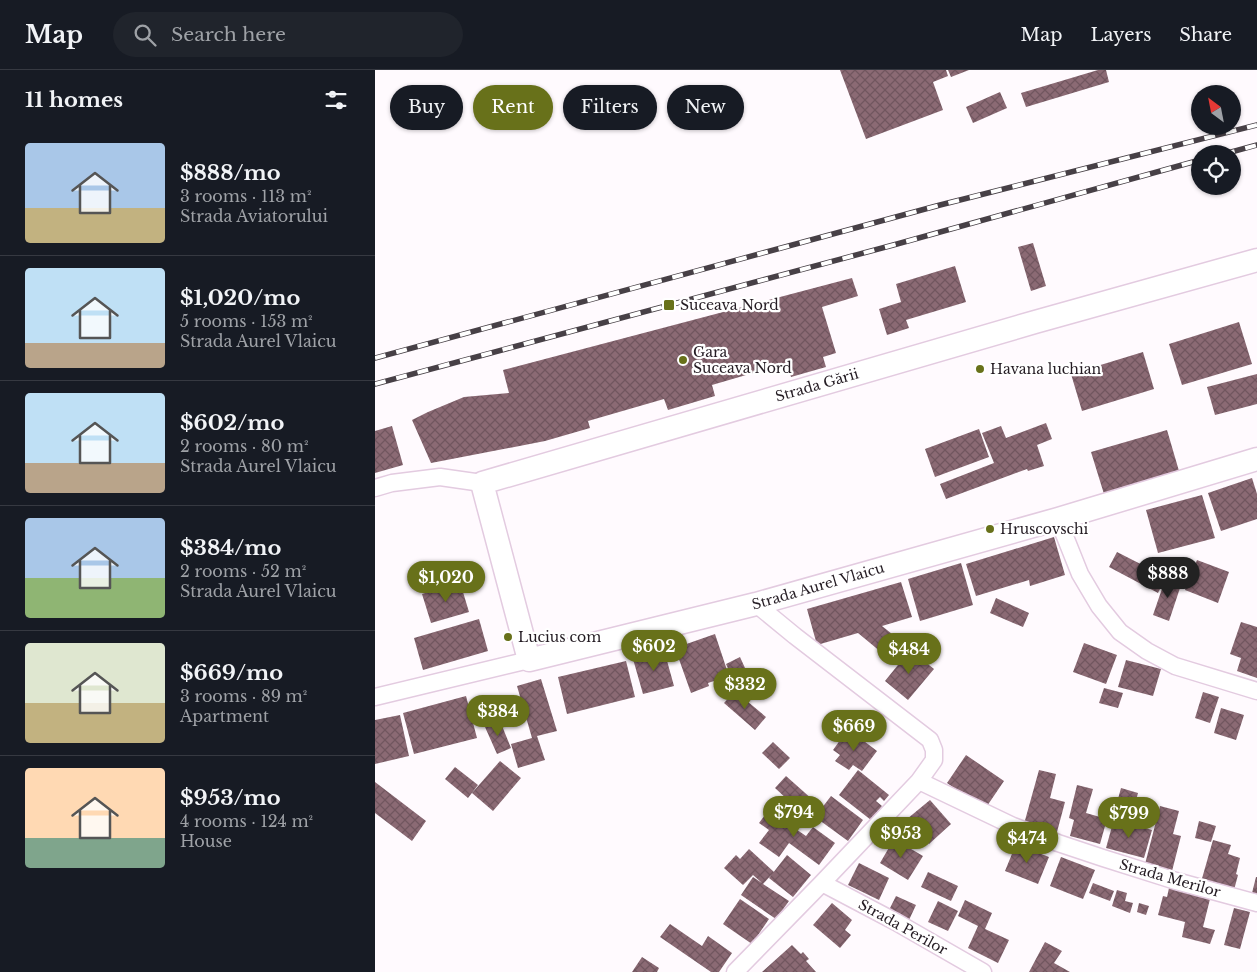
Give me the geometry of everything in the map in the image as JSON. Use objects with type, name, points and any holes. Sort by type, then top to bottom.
[{"type":"street","name":"Strada Gării","points":[[375,488],[392,483],[440,477],[482,483],[1257,260]]},
{"type":"street","name":"Strada Aurel Vlaicu","points":[[375,697],[756,604],[1058,519],[1257,459]]},
{"type":"street","points":[[482,483],[529,660]]},
{"type":"street","points":[[1058,519],[1080,574],[1099,606],[1120,632],[1147,651],[1175,666],[1257,691]]},
{"type":"street","points":[[735,972],[919,781],[934,760],[934,750],[930,740],[756,604]]},
{"type":"street","name":"Strada Merilor","points":[[919,781],[1013,826],[1058,843],[1167,878],[1257,903]]},
{"type":"street","name":"Strada Perilor","points":[[822,883],[896,922],[983,972]]},
{"type":"building","points":[[840,70],[946,70],[948,76],[933,82],[943,110],[866,139]]},
{"type":"building","points":[[948,70],[969,70],[951,77]]},
{"type":"building","points":[[1098,70],[1106,70],[1109,82],[1026,107],[1021,93]]},
{"type":"building","points":[[1000,92],[1007,108],[973,123],[966,107]]},
{"type":"building","points":[[1033,243],[1046,286],[1031,291],[1018,247]]},
{"type":"building","points":[[955,266],[966,302],[906,320],[909,328],[887,335],[879,309],[901,302],[896,284]]},
{"type":"building","name":"Gara Suceava Nord","points":[[852,278],[858,296],[822,307],[836,353],[823,357],[826,367],[791,377],[787,363],[712,385],[715,396],[668,410],[664,399],[588,421],[590,428],[545,441],[431,463],[412,420],[464,397],[509,393],[503,370]]},
{"type":"building","points":[[1239,322],[1252,364],[1182,385],[1169,344]]},
{"type":"building","points":[[1143,352],[1154,389],[1082,411],[1071,374]]},
{"type":"building","points":[[1257,374],[1257,404],[1215,415],[1207,387]]},
{"type":"building","points":[[1046,423],[1052,439],[1037,445],[1044,466],[1028,471],[1027,469],[946,499],[940,484],[994,463],[982,433],[1001,426],[1006,438]]},
{"type":"building","points":[[392,426],[403,465],[375,473],[375,431]]},
{"type":"building","points":[[979,429],[989,457],[935,477],[925,449]]},
{"type":"building","points":[[1167,430],[1179,471],[1104,494],[1091,452]]},
{"type":"building","points":[[1252,478],[1257,494],[1257,519],[1221,531],[1208,493]]},
{"type":"building","points":[[1202,495],[1215,538],[1158,553],[1146,510]]},
{"type":"building","points":[[1054,537],[1065,575],[1030,586],[1029,580],[976,596],[966,564]]},
{"type":"building","points":[[1117,552],[1166,577],[1158,593],[1109,567]]},
{"type":"building","points":[[1197,560],[1229,572],[1218,603],[1185,590]]},
{"type":"building","points":[[961,563],[973,605],[920,621],[908,579]]},
{"type":"building","points":[[1166,577],[1182,582],[1169,621],[1153,615]]},
{"type":"building","points":[[460,582],[469,612],[431,623],[422,594]]},
{"type":"building","points":[[901,582],[912,617],[882,626],[907,646],[893,662],[858,633],[817,645],[807,609]]},
{"type":"building","points":[[996,598],[1029,613],[1023,627],[990,613]]},
{"type":"building","points":[[479,619],[488,651],[423,670],[414,638]]},
{"type":"building","points":[[1241,622],[1257,627],[1257,678],[1237,671],[1241,658],[1230,654]]},
{"type":"building","points":[[715,634],[729,676],[708,683],[709,686],[691,693],[675,648]]},
{"type":"building","points":[[1084,643],[1117,655],[1106,684],[1073,672]]},
{"type":"building","points":[[664,650],[674,686],[643,694],[633,659]]},
{"type":"building","points":[[910,650],[934,669],[908,700],[885,681]]},
{"type":"building","points":[[740,657],[750,679],[736,686],[726,664]]},
{"type":"building","points":[[1126,660],[1161,669],[1153,696],[1118,687]]},
{"type":"building","points":[[626,661],[635,697],[567,714],[558,677]]},
{"type":"building","points":[[541,679],[557,731],[537,736],[545,760],[518,768],[511,744],[532,738],[517,686]]},
{"type":"building","points":[[1104,688],[1123,693],[1118,708],[1099,703]]},
{"type":"building","points":[[735,691],[766,717],[755,730],[724,703]]},
{"type":"building","points":[[1203,692],[1219,697],[1210,723],[1195,718]]},
{"type":"building","points":[[466,696],[477,738],[414,754],[403,713]]},
{"type":"building","points":[[1221,708],[1244,715],[1236,740],[1214,733]]},
{"type":"building","points":[[400,715],[409,756],[375,764],[375,720]]},
{"type":"building","points":[[500,721],[511,748],[497,754],[485,727]]},
{"type":"building","points":[[848,729],[877,751],[862,771],[853,765],[849,770],[835,761],[840,755],[833,750]]},
{"type":"building","points":[[773,742],[790,758],[779,769],[762,753]]},
{"type":"building","points":[[966,755],[1004,781],[985,809],[947,783]]},
{"type":"building","points":[[500,761],[521,778],[493,811],[472,793]]},
{"type":"building","points":[[455,767],[478,785],[468,798],[445,779]]},
{"type":"building","points":[[858,770],[889,795],[884,801],[880,797],[876,801],[882,806],[871,820],[839,795]]},
{"type":"building","points":[[1039,770],[1056,774],[1050,798],[1065,802],[1057,832],[1024,824]]},
{"type":"building","points":[[786,776],[813,800],[802,813],[775,788]]},
{"type":"building","points":[[375,782],[426,821],[412,841],[375,813]]},
{"type":"building","points":[[1077,785],[1093,789],[1086,813],[1107,819],[1100,844],[1070,836],[1074,820],[1069,818]]},
{"type":"building","points":[[1121,788],[1138,793],[1130,822],[1113,817]]},
{"type":"building","points":[[831,796],[863,820],[848,841],[815,817]]},
{"type":"building","points":[[930,800],[951,824],[929,844],[907,819]]},
{"type":"building","points":[[1160,806],[1179,811],[1173,834],[1181,836],[1171,875],[1144,868]]},
{"type":"building","points":[[770,808],[806,836],[813,827],[835,843],[819,865],[789,843],[779,857],[759,843],[769,830],[759,823]]},
{"type":"building","points":[[1114,819],[1152,830],[1144,858],[1106,848]]},
{"type":"building","points":[[1199,821],[1216,826],[1211,842],[1195,838]]},
{"type":"building","points":[[894,839],[923,856],[908,880],[880,863]]},
{"type":"building","points":[[1213,840],[1231,845],[1228,854],[1240,858],[1234,890],[1201,882]]},
{"type":"building","points":[[1016,844],[1049,857],[1038,884],[1005,871]]},
{"type":"building","points":[[749,849],[774,872],[763,884],[789,901],[776,919],[741,895],[753,877],[762,883],[753,875],[743,885],[724,868],[736,855],[740,859]]},
{"type":"building","points":[[787,855],[811,875],[793,897],[769,878]]},
{"type":"building","points":[[1061,857],[1095,870],[1083,899],[1050,886]]},
{"type":"building","points":[[859,863],[889,878],[879,900],[848,885]]},
{"type":"building","points":[[928,872],[958,886],[951,901],[921,887]]},
{"type":"building","points":[[1257,877],[1257,894],[1252,893]]},
{"type":"building","points":[[1093,883],[1114,891],[1110,901],[1089,893]]},
{"type":"building","points":[[1169,888],[1210,899],[1203,927],[1215,930],[1210,944],[1182,937],[1185,922],[1158,915],[1163,896],[1167,897]]},
{"type":"building","points":[[1117,890],[1127,893],[1125,901],[1133,903],[1130,913],[1112,906]]},
{"type":"building","points":[[896,896],[916,905],[909,920],[889,910]]},
{"type":"building","points":[[740,899],[769,919],[752,944],[723,924]]},
{"type":"building","points":[[965,900],[992,913],[985,929],[1009,940],[998,963],[968,948],[978,926],[958,916]]},
{"type":"building","points":[[938,901],[958,911],[948,931],[928,922]]},
{"type":"building","points":[[832,903],[852,920],[845,930],[851,935],[840,948],[813,925]]},
{"type":"building","points":[[1139,903],[1149,906],[1146,915],[1137,912]]},
{"type":"building","points":[[1234,908],[1250,912],[1240,949],[1224,945]]},
{"type":"building","points":[[670,924],[702,946],[708,936],[732,953],[719,972],[711,972],[660,937]]},
{"type":"building","points":[[1045,942],[1062,951],[1054,963],[1070,972],[1029,972]]},
{"type":"building","points":[[792,945],[801,954],[803,952],[809,959],[806,961],[816,972],[762,972]]},
{"type":"building","points":[[642,957],[659,968],[657,972],[632,972]]},
{"type":"railway","points":[[375,358],[940,205],[1257,125]]},
{"type":"railway","points":[[1241,149],[1257,145]]},
{"type":"railway","points":[[375,384],[897,244],[1191,162]]},
{"type":"place","name":"Suceava Nord","points":[[669,305]]},
{"type":"place","name":"Gara Suceava Nord","points":[[683,360]]},
{"type":"place","name":"Havana luchian","points":[[980,369]]},
{"type":"place","name":"Hruscovschi","points":[[990,529]]},
{"type":"place","name":"Lucius com","points":[[508,637]]}]
